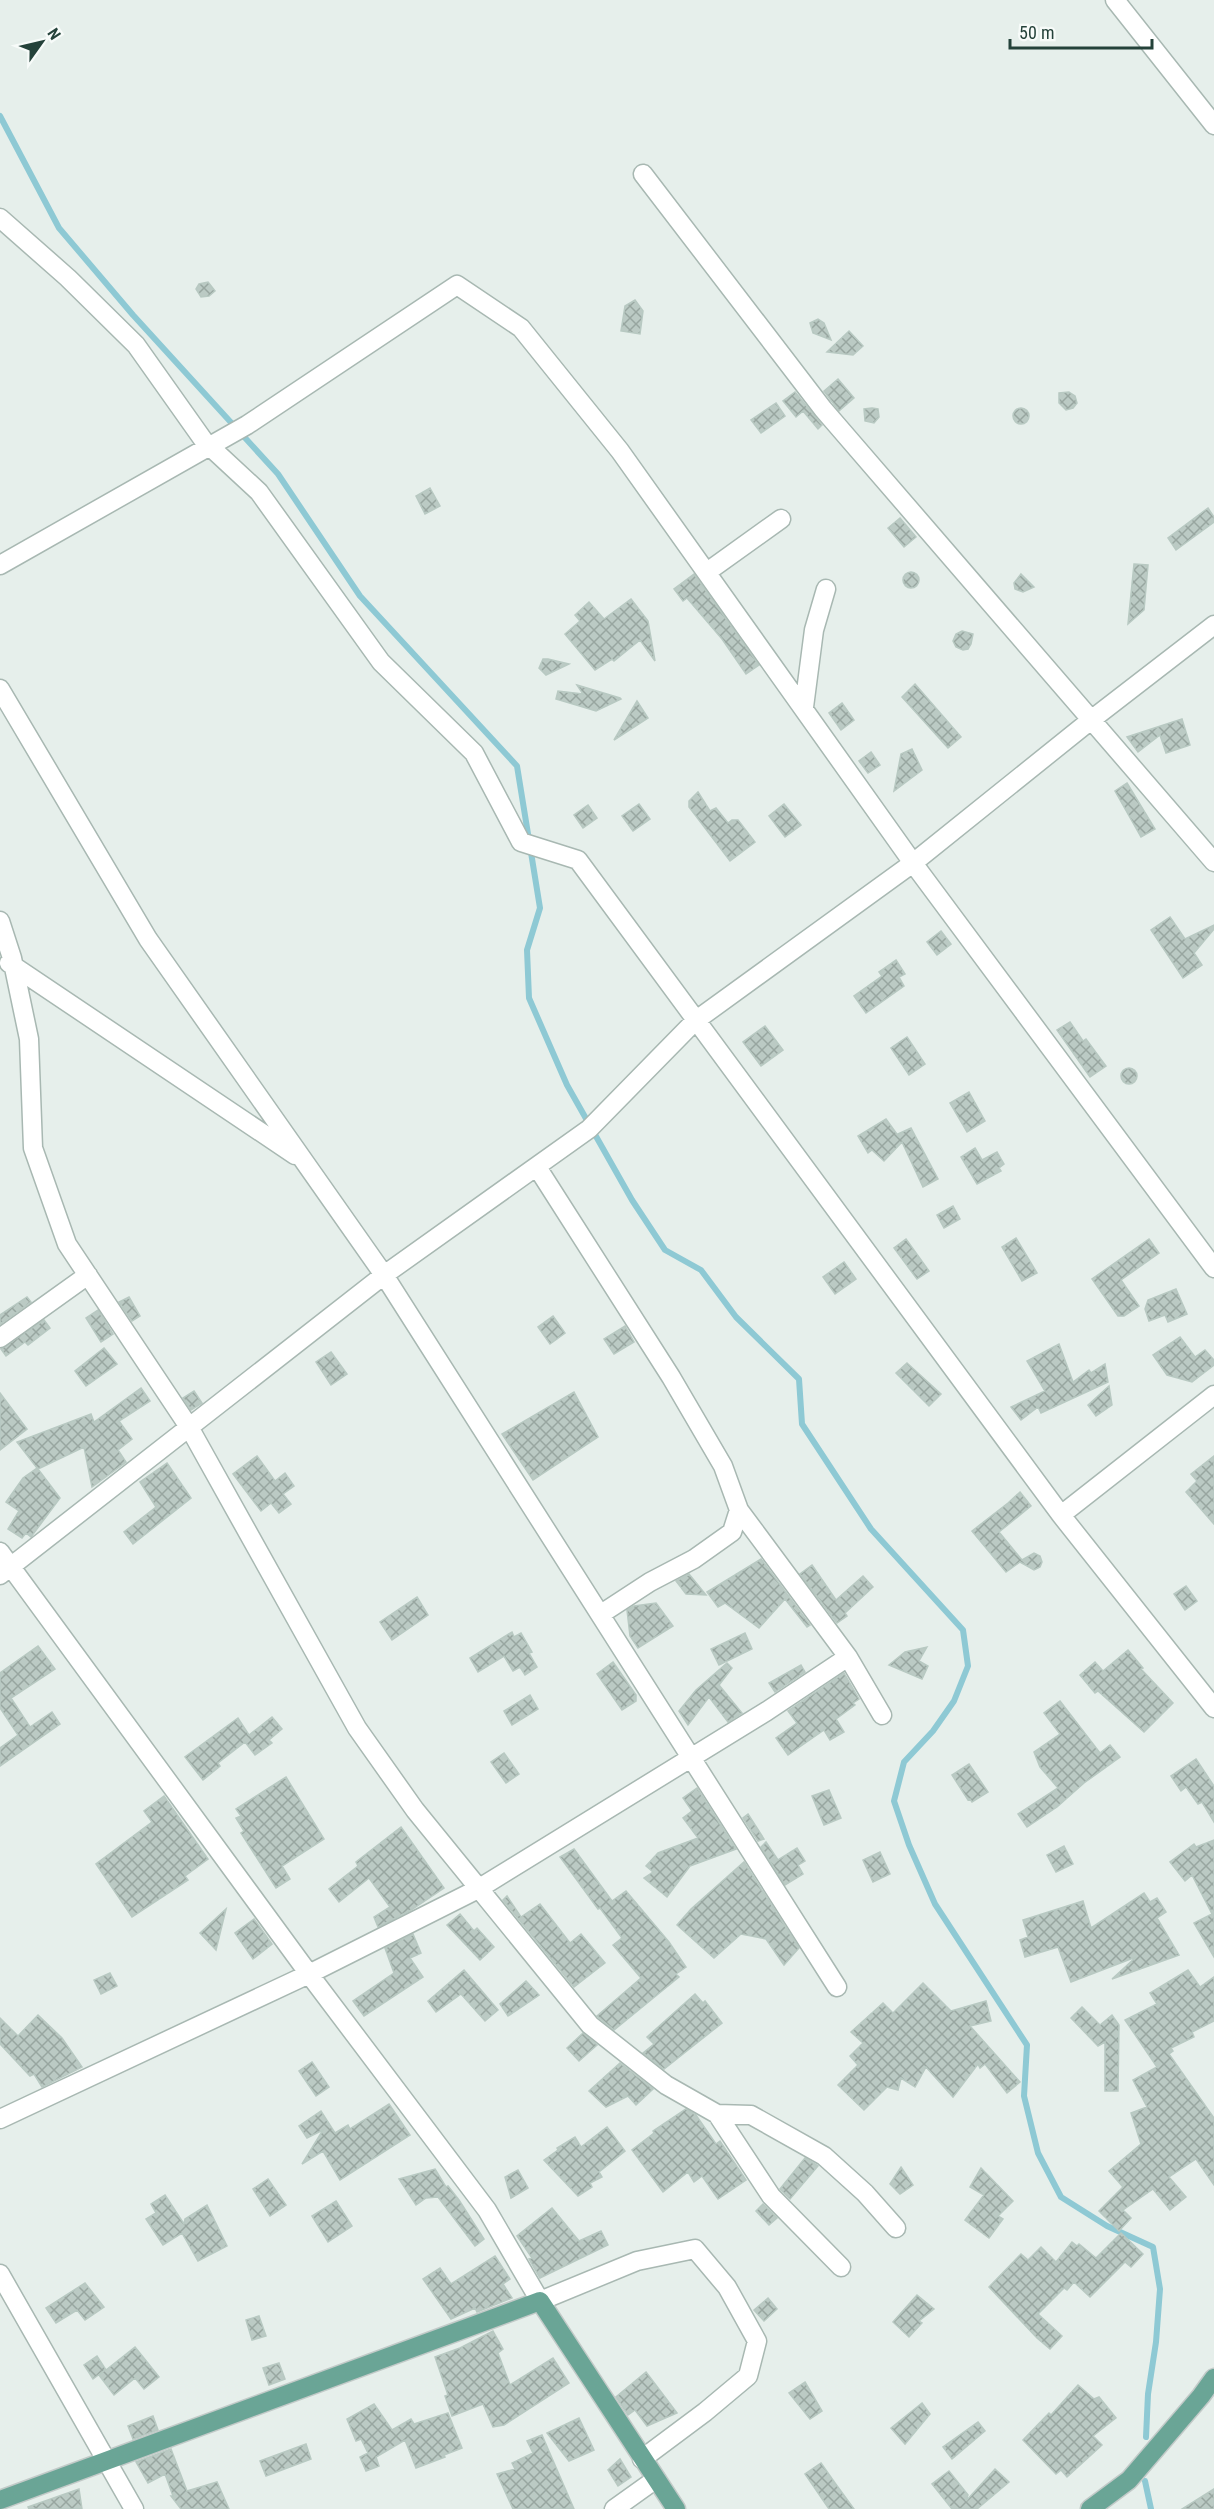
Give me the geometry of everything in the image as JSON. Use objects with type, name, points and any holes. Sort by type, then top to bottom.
[{"type":"main road","points":[[0,2500],[540,2301],[676,2509]]},
{"type":"main road","points":[[1090,2509],[1129,2480],[1214,2378]]},
{"type":"street","points":[[1114,0],[1214,125]]},
{"type":"street","points":[[643,174],[823,409],[1214,862]]},
{"type":"street","points":[[0,218],[68,278],[136,345],[210,446],[259,492],[381,662],[474,753],[521,842],[578,860],[1060,1515],[1211,1697]]},
{"type":"street","points":[[0,565],[247,425],[458,285],[521,328],[620,451],[913,863],[1214,1268]]},
{"type":"street","points":[[707,572],[781,519]]},
{"type":"street","points":[[804,708],[814,630],[826,589]]},
{"type":"street","points":[[642,2458],[705,2412],[748,2376],[757,2341],[727,2287],[694,2249],[637,2260],[540,2301],[487,2210],[4,1564],[189,1427],[384,1275],[589,1129],[696,1021],[913,863],[1214,625]]},
{"type":"street","points":[[0,689],[148,939],[384,1275],[693,1757],[837,1987]]},
{"type":"street","points":[[0,921],[7,962],[29,1039],[33,1148],[68,1244],[189,1427],[357,1728],[415,1810],[590,2025],[666,2085],[717,2114],[771,2196],[841,2267]]},
{"type":"street","points":[[7,962],[304,1161]]},
{"type":"street","points":[[537,1167],[671,1377],[723,1466],[739,1510],[848,1657],[882,1715]]},
{"type":"street","points":[[0,1338],[88,1275]]},
{"type":"street","points":[[1060,1515],[1214,1395]]},
{"type":"street","points":[[601,1614],[650,1582],[694,1559],[732,1532],[739,1510]]},
{"type":"street","points":[[0,2119],[309,1974],[478,1889],[693,1757],[848,1657]]},
{"type":"street","points":[[717,2114],[751,2115],[824,2156],[865,2193],[896,2228]]},
{"type":"street","points":[[0,2274],[134,2509]]},
{"type":"street","points":[[614,2509],[656,2480]]},
{"type":"building","points":[[208,282],[215,291],[209,296],[201,297],[196,289],[199,284]]},
{"type":"building","points":[[635,300],[643,311],[640,334],[621,331],[625,306]]},
{"type":"building","points":[[818,319],[824,323],[831,340],[813,333],[810,323]]},
{"type":"building","points":[[849,331],[863,346],[853,355],[827,352]]},
{"type":"building","points":[[838,379],[854,398],[839,411],[824,391]]},
{"type":"building","points":[[795,392],[822,425],[818,429],[803,411],[796,417],[783,401]]},
{"type":"building","points":[[1069,392],[1075,396],[1077,403],[1073,408],[1066,410],[1059,403],[1059,393]]},
{"type":"building","points":[[776,403],[785,416],[761,433],[751,420]]},
{"type":"building","points":[[1018,408],[1024,408],[1029,416],[1027,422],[1018,424],[1013,419],[1013,413]]},
{"type":"building","points":[[864,409],[878,409],[879,417],[874,423],[865,421]]},
{"type":"building","points":[[430,488],[440,506],[425,514],[416,496]]},
{"type":"building","points":[[1208,508],[1214,517],[1214,522],[1176,550],[1168,538]]},
{"type":"building","points":[[900,518],[916,537],[904,547],[888,528]]},
{"type":"building","points":[[1134,564],[1148,565],[1144,610],[1128,624]]},
{"type":"building","points":[[911,572],[919,580],[911,588],[903,580]]},
{"type":"building","points":[[694,574],[759,665],[746,674],[722,639],[687,598],[683,601],[674,589]]},
{"type":"building","points":[[1021,574],[1034,587],[1023,592],[1015,589],[1014,583]]},
{"type":"building","points":[[631,599],[648,621],[655,661],[640,640],[614,661],[612,659],[595,670],[565,634],[580,621],[575,615],[589,602],[604,619]]},
{"type":"building","points":[[962,631],[973,634],[968,649],[963,650],[956,647],[953,641],[956,634]]},
{"type":"building","points":[[543,659],[569,664],[546,675],[539,668]]},
{"type":"building","points":[[915,684],[961,737],[948,748],[902,697]]},
{"type":"building","points":[[577,685],[621,699],[596,711],[556,699],[558,691],[583,694]]},
{"type":"building","points":[[637,701],[648,718],[614,740]]},
{"type":"building","points":[[842,703],[854,720],[841,730],[829,713]]},
{"type":"building","points":[[1182,719],[1190,745],[1166,753],[1160,735],[1138,752],[1127,737]]},
{"type":"building","points":[[912,749],[922,770],[894,791],[901,754]]},
{"type":"building","points":[[871,752],[880,765],[868,773],[859,761]]},
{"type":"building","points":[[1127,783],[1155,829],[1141,837],[1115,791]]},
{"type":"building","points":[[698,792],[710,811],[716,808],[728,823],[738,820],[755,842],[730,861],[689,807],[689,801]]},
{"type":"building","points":[[639,804],[650,819],[633,831],[622,816]]},
{"type":"building","points":[[784,804],[801,825],[785,837],[769,816]]},
{"type":"building","points":[[588,805],[597,818],[583,828],[574,815]]},
{"type":"building","points":[[1170,917],[1185,939],[1214,925],[1214,929],[1194,953],[1202,965],[1183,978],[1151,930]]},
{"type":"building","points":[[941,931],[951,944],[937,955],[927,942]]},
{"type":"building","points":[[896,960],[905,974],[899,977],[904,986],[866,1013],[854,996],[882,976],[879,972]]},
{"type":"building","points":[[1070,1022],[1083,1041],[1086,1039],[1106,1066],[1090,1077],[1057,1030]]},
{"type":"building","points":[[765,1026],[783,1050],[761,1066],[743,1042]]},
{"type":"building","points":[[907,1037],[925,1064],[909,1075],[891,1048]]},
{"type":"building","points":[[1129,1068],[1135,1070],[1137,1076],[1135,1082],[1129,1084],[1123,1082],[1121,1076],[1123,1070]]},
{"type":"building","points":[[969,1092],[985,1121],[967,1132],[950,1103]]},
{"type":"building","points":[[886,1119],[899,1137],[898,1134],[911,1128],[938,1179],[923,1187],[902,1142],[884,1161],[872,1150],[868,1153],[858,1136]]},
{"type":"building","points":[[975,1148],[982,1160],[997,1152],[1004,1164],[999,1168],[1001,1171],[977,1184],[961,1157]]},
{"type":"building","points":[[953,1206],[960,1219],[944,1228],[937,1215]]},
{"type":"building","points":[[1016,1238],[1037,1273],[1022,1281],[1002,1247]]},
{"type":"building","points":[[906,1239],[929,1271],[917,1279],[894,1248]]},
{"type":"building","points":[[1149,1239],[1159,1253],[1121,1280],[1139,1306],[1124,1316],[1118,1316],[1092,1279]]},
{"type":"building","points":[[844,1262],[856,1279],[835,1294],[823,1277]]},
{"type":"building","points":[[1176,1289],[1187,1314],[1168,1322],[1165,1315],[1149,1321],[1145,1309],[1148,1300]]},
{"type":"building","points":[[27,1297],[31,1302],[0,1324],[0,1315]]},
{"type":"building","points":[[129,1297],[140,1316],[132,1321],[119,1302]]},
{"type":"building","points":[[98,1310],[113,1334],[101,1342],[86,1318]]},
{"type":"building","points":[[553,1316],[565,1333],[550,1344],[538,1327]]},
{"type":"building","points":[[44,1320],[50,1328],[28,1345],[25,1342],[6,1356],[1,1349]]},
{"type":"building","points":[[625,1326],[634,1342],[614,1354],[604,1339]]},
{"type":"building","points":[[1180,1337],[1195,1357],[1205,1350],[1214,1360],[1214,1365],[1192,1382],[1167,1375],[1153,1355]]},
{"type":"building","points":[[1059,1344],[1073,1382],[1089,1370],[1091,1373],[1105,1364],[1108,1382],[1041,1413],[1038,1407],[1021,1420],[1011,1407],[1045,1391],[1027,1361]]},
{"type":"building","points":[[104,1348],[117,1364],[86,1386],[75,1371]]},
{"type":"building","points":[[331,1352],[347,1374],[331,1385],[316,1362]]},
{"type":"building","points":[[907,1363],[941,1394],[929,1406],[896,1373]]},
{"type":"building","points":[[1109,1386],[1112,1405],[1096,1416],[1088,1405]]},
{"type":"building","points":[[141,1388],[150,1401],[119,1421],[132,1439],[118,1450],[126,1462],[92,1487],[84,1447],[38,1469],[60,1498],[31,1537],[26,1533],[22,1538],[8,1529],[19,1511],[6,1502],[23,1478],[37,1468],[17,1442],[91,1414],[94,1422]]},
{"type":"building","points":[[194,1391],[202,1403],[191,1410],[183,1398]]},
{"type":"building","points":[[574,1392],[598,1437],[533,1480],[502,1434]]},
{"type":"building","points":[[0,1393],[27,1429],[0,1450]]},
{"type":"building","points":[[257,1456],[275,1481],[285,1473],[294,1486],[283,1494],[291,1504],[279,1513],[271,1503],[261,1511],[233,1474]]},
{"type":"building","points":[[1214,1456],[1214,1524],[1186,1492],[1197,1481],[1191,1474]]},
{"type":"building","points":[[167,1463],[191,1498],[133,1544],[124,1532],[156,1507],[140,1482]]},
{"type":"building","points":[[1020,1492],[1031,1506],[999,1532],[1022,1560],[1034,1553],[1040,1556],[1042,1562],[1040,1567],[1034,1570],[1020,1562],[1006,1572],[972,1531]]},
{"type":"building","points":[[761,1559],[810,1625],[807,1627],[785,1599],[759,1628],[725,1603],[718,1607],[707,1592]]},
{"type":"building","points":[[812,1565],[836,1600],[863,1576],[873,1587],[845,1613],[847,1616],[837,1623],[800,1574]]},
{"type":"building","points":[[689,1574],[706,1595],[686,1594],[676,1581]]},
{"type":"building","points":[[1186,1586],[1197,1601],[1185,1610],[1174,1594]]},
{"type":"building","points":[[417,1597],[428,1615],[392,1640],[380,1622]]},
{"type":"building","points":[[656,1603],[673,1626],[638,1648],[630,1636],[627,1610],[634,1606]]},
{"type":"building","points":[[512,1632],[514,1637],[521,1633],[532,1652],[529,1653],[537,1667],[525,1675],[520,1667],[513,1671],[504,1656],[478,1672],[470,1658]]},
{"type":"building","points":[[745,1633],[752,1649],[719,1665],[711,1649]]},
{"type":"building","points":[[38,1646],[55,1669],[11,1698],[30,1727],[52,1712],[60,1724],[0,1766],[0,1748],[18,1735],[0,1708],[0,1673]]},
{"type":"building","points":[[927,1647],[919,1661],[928,1666],[922,1679],[889,1665],[905,1652]]},
{"type":"building","points":[[1128,1650],[1143,1668],[1141,1669],[1173,1703],[1144,1732],[1098,1691],[1095,1693],[1080,1675],[1095,1662],[1103,1671]]},
{"type":"building","points":[[613,1662],[636,1695],[636,1701],[622,1710],[597,1674]]},
{"type":"building","points":[[727,1663],[732,1668],[719,1685],[742,1713],[728,1722],[709,1697],[688,1725],[679,1711],[696,1690]]},
{"type":"building","points":[[801,1665],[805,1672],[775,1692],[769,1683]]},
{"type":"building","points":[[844,1673],[859,1699],[853,1703],[855,1705],[836,1719],[844,1732],[830,1740],[824,1730],[788,1755],[776,1738],[797,1723],[788,1711]]},
{"type":"building","points":[[530,1695],[538,1709],[512,1725],[504,1711]]},
{"type":"building","points":[[1060,1701],[1100,1753],[1110,1745],[1120,1757],[1084,1783],[1057,1807],[1027,1827],[1018,1814],[1058,1788],[1040,1767],[1034,1752],[1060,1734],[1044,1713]]},
{"type":"building","points":[[272,1717],[282,1729],[269,1740],[272,1743],[255,1755],[245,1742],[218,1763],[220,1766],[203,1780],[185,1757],[238,1718],[249,1735]]},
{"type":"building","points":[[504,1753],[519,1774],[506,1783],[491,1762]]},
{"type":"building","points":[[1196,1759],[1214,1786],[1214,1822],[1202,1802],[1198,1804],[1186,1787],[1181,1791],[1171,1776]]},
{"type":"building","points":[[969,1764],[988,1792],[972,1802],[968,1800],[952,1775]]},
{"type":"building","points":[[286,1777],[324,1839],[282,1866],[290,1879],[276,1888],[241,1833],[244,1831],[236,1818],[241,1816],[236,1809]]},
{"type":"building","points":[[697,1788],[736,1849],[690,1866],[667,1897],[644,1878],[653,1872],[646,1866],[658,1853],[698,1838],[683,1818],[692,1811],[683,1798]]},
{"type":"building","points":[[829,1790],[841,1818],[824,1825],[812,1796]]},
{"type":"building","points":[[164,1796],[208,1859],[185,1876],[188,1880],[132,1917],[96,1864],[152,1822],[144,1811]]},
{"type":"building","points":[[748,1814],[764,1839],[758,1841],[743,1818]]},
{"type":"building","points":[[401,1827],[444,1888],[411,1910],[378,1927],[374,1917],[390,1907],[369,1878],[339,1902],[329,1889],[358,1866],[356,1862]]},
{"type":"building","points":[[1214,1840],[1214,1957],[1194,1923],[1212,1914],[1192,1875],[1185,1881],[1170,1862],[1194,1844],[1196,1847]]},
{"type":"building","points":[[766,1842],[778,1860],[797,1848],[805,1861],[798,1865],[803,1874],[785,1885],[761,1847]]},
{"type":"building","points":[[1064,1846],[1073,1864],[1056,1872],[1047,1855]]},
{"type":"building","points":[[574,1849],[612,1901],[626,1891],[669,1942],[686,1967],[676,1974],[679,1977],[614,2030],[597,2016],[641,1978],[613,1945],[622,1938],[560,1857]]},
{"type":"building","points":[[880,1852],[890,1874],[873,1882],[863,1860]]},
{"type":"building","points":[[744,1862],[799,1948],[784,1965],[766,1939],[741,1934],[714,1958],[677,1925],[691,1909]]},
{"type":"building","points":[[1144,1893],[1150,1902],[1157,1898],[1166,1912],[1157,1918],[1179,1955],[1112,1979],[1136,1957],[1071,1982],[1058,1947],[1025,1957],[1020,1940],[1028,1937],[1023,1920],[1083,1901],[1091,1928]]},
{"type":"building","points":[[507,1896],[521,1917],[540,1904],[570,1943],[581,1934],[605,1963],[574,1987],[503,1900]]},
{"type":"building","points":[[226,1909],[216,1950],[200,1933]]},
{"type":"building","points":[[460,1914],[474,1931],[477,1928],[494,1947],[480,1960],[447,1925]]},
{"type":"building","points":[[254,1919],[272,1944],[253,1959],[235,1933]]},
{"type":"building","points":[[413,1934],[421,1953],[410,1958],[423,1977],[364,2016],[353,2001],[394,1973],[385,1948]]},
{"type":"building","points":[[464,1970],[498,2010],[485,2021],[461,1994],[436,2012],[428,2001]]},
{"type":"building","points":[[1188,1970],[1200,1987],[1214,1977],[1214,2021],[1192,2032],[1194,2037],[1171,2048],[1173,2051],[1169,2054],[1214,2118],[1214,2185],[1196,2159],[1169,2177],[1186,2197],[1170,2210],[1153,2189],[1123,2210],[1131,2218],[1119,2231],[1099,2211],[1123,2187],[1109,2171],[1141,2144],[1131,2113],[1147,2107],[1133,2080],[1157,2067],[1125,2020],[1157,2004],[1150,1993]]},
{"type":"building","points":[[110,1973],[117,1986],[101,1994],[94,1980]]},
{"type":"building","points":[[526,1981],[539,1995],[508,2016],[500,2004]]},
{"type":"building","points":[[923,1983],[951,2011],[986,2001],[991,2021],[970,2026],[1020,2082],[1007,2093],[985,2064],[980,2068],[978,2064],[953,2097],[926,2067],[915,2087],[901,2078],[898,2090],[887,2087],[864,2110],[838,2085],[858,2065],[850,2056],[863,2043],[851,2032],[883,2003],[893,2013]]},
{"type":"building","points":[[695,1994],[703,2003],[705,2001],[722,2023],[664,2069],[643,2053],[654,2044],[647,2037]]},
{"type":"building","points":[[1082,2007],[1100,2025],[1112,2015],[1119,2025],[1118,2091],[1105,2091],[1105,2042],[1098,2046],[1071,2018]]},
{"type":"building","points":[[38,2015],[62,2038],[82,2067],[42,2087],[34,2074],[30,2076],[0,2044],[0,2018],[18,2036]]},
{"type":"building","points":[[583,2033],[597,2045],[579,2061],[567,2048]]},
{"type":"building","points":[[312,2062],[329,2087],[316,2096],[299,2071]]},
{"type":"building","points":[[620,2063],[653,2089],[636,2105],[628,2096],[606,2107],[589,2091]]},
{"type":"building","points":[[389,2104],[410,2135],[340,2180],[323,2151],[302,2164],[323,2130],[307,2138],[299,2126],[321,2111],[335,2133],[348,2125],[350,2129]]},
{"type":"building","points":[[686,2109],[696,2115],[716,2144],[720,2141],[746,2180],[718,2199],[702,2176],[694,2182],[688,2172],[663,2192],[632,2150],[654,2133],[653,2131]]},
{"type":"building","points":[[607,2127],[625,2151],[599,2172],[602,2177],[590,2183],[592,2187],[578,2196],[544,2160],[558,2150],[557,2148],[575,2137],[581,2147]]},
{"type":"building","points":[[805,2158],[818,2166],[790,2199],[780,2189]]},
{"type":"building","points":[[901,2167],[913,2185],[900,2194],[890,2184]]},
{"type":"building","points":[[981,2168],[1013,2201],[998,2216],[1003,2219],[989,2238],[965,2220],[984,2195],[970,2187]]},
{"type":"building","points":[[435,2169],[446,2187],[448,2186],[459,2200],[484,2239],[475,2246],[438,2197],[426,2198],[416,2205],[399,2179]]},
{"type":"building","points":[[518,2170],[528,2188],[511,2198],[505,2177]]},
{"type":"building","points":[[268,2179],[286,2205],[270,2216],[253,2189]]},
{"type":"building","points":[[165,2195],[184,2224],[185,2219],[207,2205],[227,2246],[198,2261],[182,2233],[163,2245],[146,2219],[156,2213],[151,2204]]},
{"type":"building","points":[[336,2201],[352,2226],[328,2242],[312,2216]]},
{"type":"building","points":[[763,2204],[777,2218],[769,2225],[756,2211]]},
{"type":"building","points":[[552,2208],[579,2241],[601,2231],[608,2245],[540,2278],[529,2259],[532,2258],[517,2236]]},
{"type":"building","points":[[1121,2233],[1143,2254],[1131,2267],[1125,2262],[1090,2297],[1074,2282],[1067,2290],[1064,2288],[1038,2314],[1062,2336],[1050,2349],[989,2287],[1021,2254],[1028,2260],[1041,2247],[1056,2262],[1072,2242],[1077,2246],[1079,2244],[1096,2258]]},
{"type":"building","points":[[495,2256],[510,2279],[503,2284],[512,2298],[477,2312],[475,2308],[451,2319],[423,2279],[440,2268],[451,2284]]},
{"type":"building","points":[[85,2283],[104,2307],[85,2320],[77,2310],[56,2323],[46,2308]]},
{"type":"building","points":[[917,2295],[934,2309],[919,2321],[922,2323],[909,2337],[893,2322]]},
{"type":"building","points":[[768,2298],[777,2309],[764,2321],[754,2310]]},
{"type":"building","points":[[259,2316],[266,2336],[252,2340],[246,2320]]},
{"type":"building","points":[[493,2331],[503,2349],[498,2353],[510,2385],[553,2358],[569,2383],[504,2425],[493,2427],[483,2404],[452,2416],[445,2396],[448,2395],[435,2357],[460,2348]]},
{"type":"building","points":[[135,2347],[159,2377],[144,2389],[135,2378],[114,2395],[99,2375],[105,2370],[93,2379],[84,2365],[97,2356],[106,2370]]},
{"type":"building","points":[[279,2363],[285,2379],[269,2385],[263,2368]]},
{"type":"building","points":[[646,2372],[677,2413],[647,2426],[635,2410],[628,2415],[616,2397]]},
{"type":"building","points":[[805,2382],[822,2411],[810,2419],[789,2393]]},
{"type":"building","points":[[1078,2385],[1094,2399],[1099,2397],[1116,2418],[1093,2436],[1102,2445],[1067,2477],[1061,2470],[1056,2474],[1023,2440],[1049,2413],[1051,2415]]},
{"type":"building","points":[[922,2403],[930,2414],[905,2444],[891,2428]]},
{"type":"building","points":[[374,2404],[392,2430],[411,2419],[414,2424],[448,2413],[462,2448],[416,2468],[405,2440],[376,2457],[379,2466],[366,2471],[360,2457],[368,2453],[361,2439],[356,2441],[347,2419]]},
{"type":"building","points":[[153,2416],[158,2430],[133,2439],[128,2426]]},
{"type":"building","points":[[579,2418],[594,2450],[569,2461],[547,2433]]},
{"type":"building","points":[[978,2422],[985,2431],[952,2459],[943,2447]]},
{"type":"building","points":[[542,2435],[574,2509],[513,2509],[497,2474],[515,2469],[512,2463],[533,2453],[527,2441]]},
{"type":"building","points":[[306,2444],[311,2459],[266,2476],[260,2461]]},
{"type":"building","points":[[171,2449],[187,2491],[217,2482],[229,2509],[181,2509],[171,2496],[173,2496],[165,2474],[148,2483],[136,2462]]},
{"type":"building","points":[[620,2459],[631,2477],[618,2486],[608,2470]]},
{"type":"building","points":[[821,2463],[854,2509],[829,2509],[805,2474]]},
{"type":"building","points":[[995,2469],[1009,2482],[977,2509],[952,2509],[932,2484],[949,2471],[968,2495],[966,2501]]},
{"type":"building","points":[[79,2489],[82,2509],[29,2509],[28,2507]]},
{"type":"building","points":[[1214,2489],[1214,2509],[1182,2509]]},
{"type":"waterway","points":[[0,116],[59,228],[133,315],[278,474],[360,596],[517,766],[540,908],[527,950],[529,998],[567,1085],[632,1200],[665,1250],[701,1270],[736,1317],[799,1379],[802,1424],[871,1529],[963,1630],[968,1666],[954,1701],[933,1731],[904,1762],[894,1801],[909,1845],[935,1904],[1027,2045],[1024,2096],[1038,2153],[1061,2197],[1107,2226],[1153,2247],[1160,2289],[1156,2342],[1148,2394],[1146,2437]]},
{"type":"waterway","points":[[1145,2481],[1151,2509]]}]
